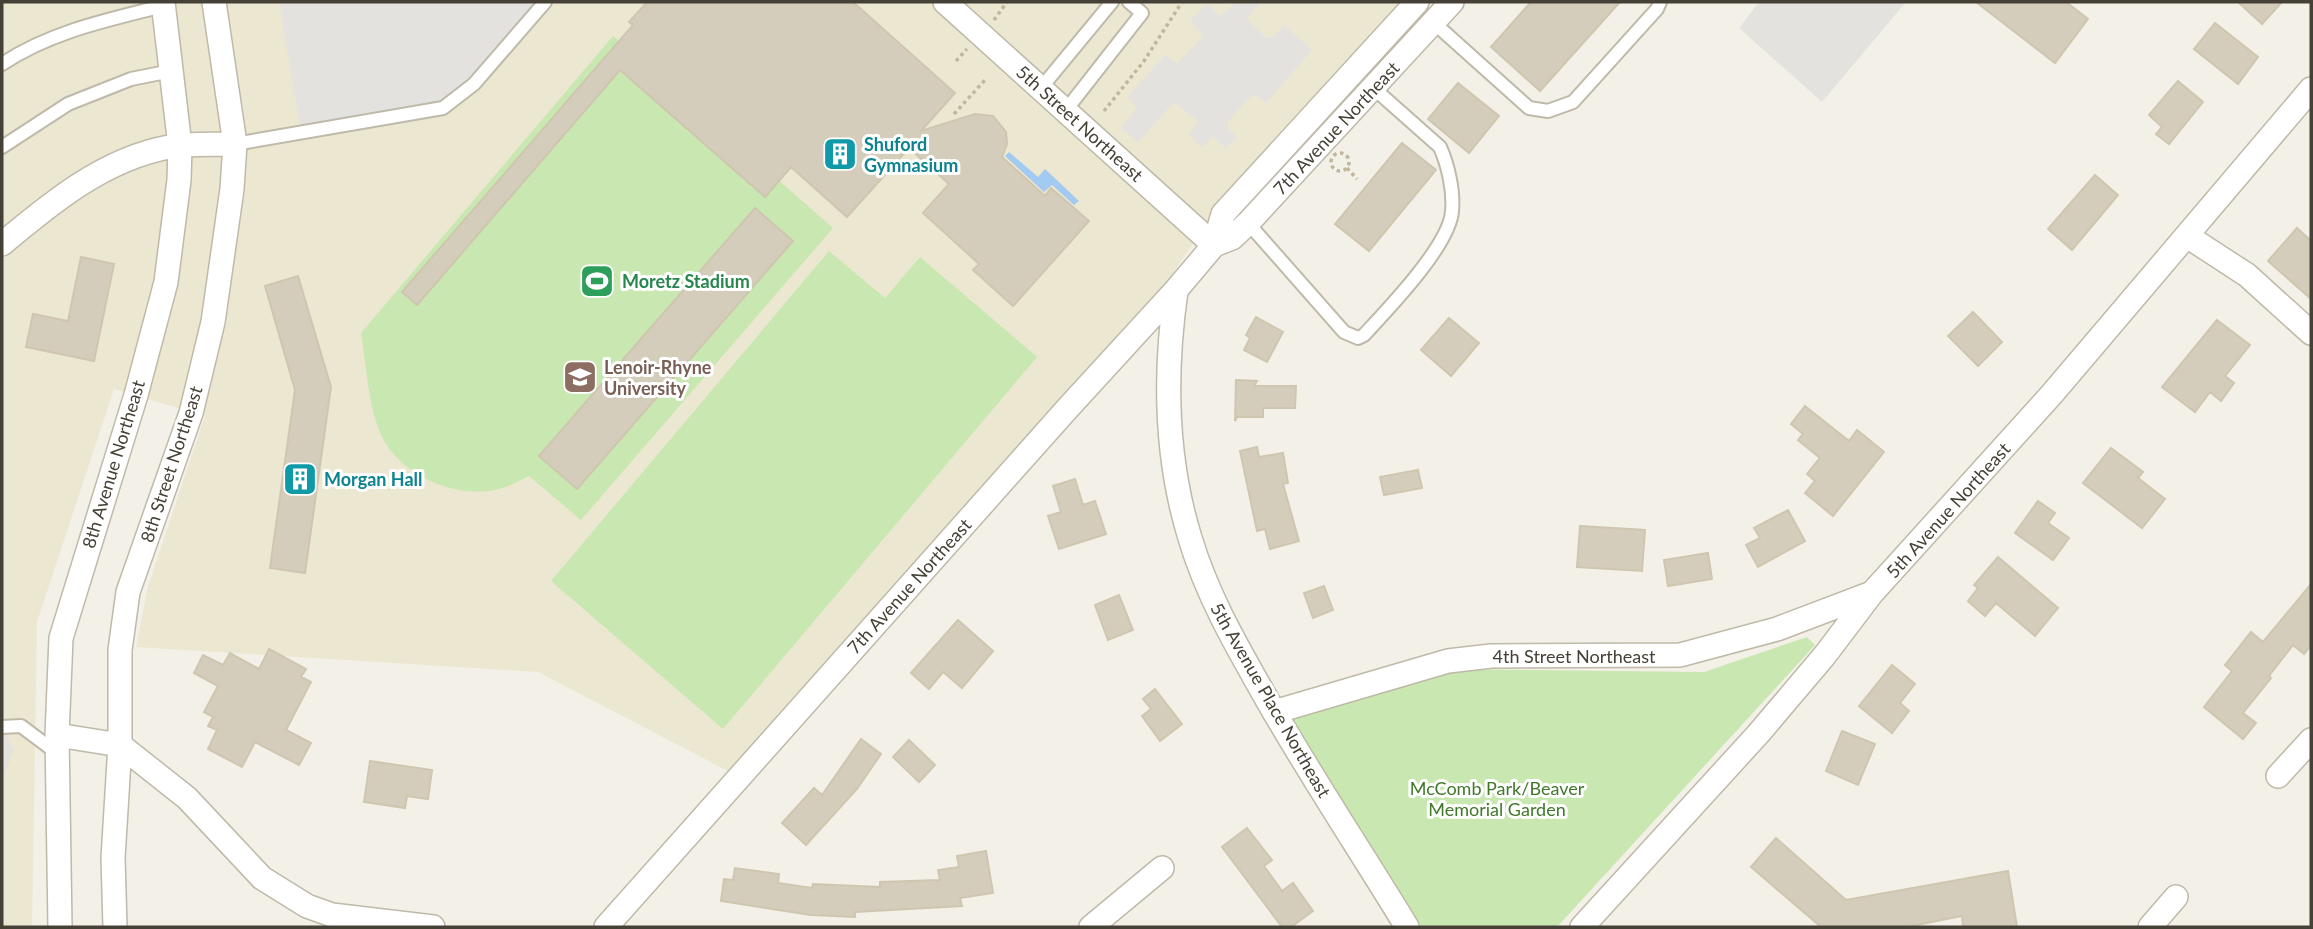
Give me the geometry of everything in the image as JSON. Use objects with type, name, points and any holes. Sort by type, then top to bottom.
[{"type":"street","name":"8th Street Northeast","points":[[115,927],[113,858],[120,745],[120,650],[128,592],[191,413],[213,322],[224,252],[235,144],[214,2]]},
{"type":"street","name":"5th Street Northeast","points":[[945,2],[1214,245]]},
{"type":"street","name":"7th Avenue Northeast","points":[[606,927],[1048,429],[1176,290],[1214,245],[1223,214],[1417,2]]},
{"type":"street","name":"7th Avenue Northeast","points":[[1214,245],[1232,239],[1248,223],[1451,2]]},
{"type":"street","name":"8th Avenue Northeast","points":[[60,927],[57,744],[61,638],[136,395],[166,282],[180,146],[163,4]]},
{"type":"street","name":"5th Avenue Northeast","points":[[1582,927],[1767,723],[1825,655],[1872,593],[1977,480],[2311,89]]},
{"type":"street","points":[[2,244],[86,179],[111,166],[145,153],[180,146],[235,144]]},
{"type":"street","points":[[2187,236],[2247,275],[2311,333]]},
{"type":"street","name":"5th Avenue Place Northeast","points":[[1176,290],[1169,338],[1167,397],[1180,500],[1210,594],[1275,712],[1407,927]]},
{"type":"street","name":"4th Street Northeast","points":[[1275,712],[1448,661],[1491,656],[1680,655],[1777,629],[1872,593]]},
{"type":"street","points":[[2278,776],[2311,740]]},
{"type":"street","points":[[57,744],[120,745],[187,798],[262,878],[284,894],[332,915],[433,927]]},
{"type":"street","points":[[1091,927],[1162,868]]},
{"type":"street","points":[[2150,927],[2176,897]]},
{"type":"lane","points":[[235,144],[443,108],[474,84],[545,2]]},
{"type":"lane","points":[[1041,88],[1112,2]]},
{"type":"lane","points":[[1066,110],[1142,13],[1129,2]]},
{"type":"lane","points":[[1433,22],[1529,108],[1548,111],[1573,102],[1657,9],[1660,2]]},
{"type":"lane","points":[[2,64],[23,50],[73,29],[163,4]]},
{"type":"lane","points":[[1248,223],[1344,332],[1358,338],[1371,328],[1434,253],[1452,212],[1446,160],[1440,147],[1355,70]]},
{"type":"lane","points":[[2,147],[68,104],[131,79],[171,71]]},
{"type":"lane","points":[[2,727],[21,726],[57,744]]},
{"type":"path","points":[[998,15],[1007,2]]},
{"type":"path","points":[[1104,111],[1144,61],[1182,2]]},
{"type":"path","points":[[954,114],[985,80]]},
{"type":"path","points":[[1345,155],[1349,160],[1347,168],[1339,171],[1335,169],[1332,162],[1334,157],[1345,155]]},
{"type":"path","points":[[1347,168],[1357,179]]},
{"type":"shaded area","name":"Lenoir-Rhyne University","points":[[2,2],[1403,2],[1213,214],[1163,288],[728,771],[538,672],[136,647],[148,586],[205,416],[114,389],[37,622],[32,927],[2,927]]},
{"type":"shaded area","points":[[279,2],[545,2],[453,102],[301,133]]},
{"type":"shaded area","points":[[1236,2],[1261,2],[1247,19],[1266,37],[1273,37],[1284,25],[1312,50],[1266,103],[1257,96],[1251,96],[1228,122],[1228,128],[1237,137],[1226,148],[1213,137],[1202,147],[1189,135],[1198,122],[1174,102],[1138,142],[1121,128],[1137,108],[1127,97],[1165,55],[1177,64],[1202,38],[1202,33],[1190,21],[1206,3],[1221,16]]},
{"type":"shaded area","points":[[1759,2],[1906,2],[1822,102],[1739,28]]},
{"type":"shaded area","points":[[2,723],[13,751],[2,782]]},
{"type":"green space","name":"Moretz Stadium","points":[[613,36],[833,228],[581,520],[529,476],[499,489],[468,491],[436,483],[407,467],[386,444],[375,419],[361,333]]},
{"type":"green space","points":[[829,251],[885,298],[920,257],[1037,357],[723,729],[551,581]]},
{"type":"green space","name":"McComb Park/Beaver Memorial Garden","points":[[1807,637],[1815,645],[1557,927],[1421,927],[1280,721],[1449,669],[1704,672]]},
{"type":"water","points":[[1009,152],[1038,177],[1045,169],[1079,201],[1074,205],[1052,185],[1044,192],[1005,156]]},
{"type":"building","name":"Shuford Gymnasium","points":[[647,2],[853,2],[955,93],[921,131],[975,114],[993,116],[1006,132],[1007,144],[1002,157],[1045,196],[1051,188],[1089,221],[1013,306],[973,270],[979,264],[923,213],[949,184],[909,148],[847,217],[791,167],[765,197],[620,70],[417,305],[402,292],[633,25],[629,22]]},
{"type":"building","points":[[1531,2],[1620,2],[1540,91],[1491,47]]},
{"type":"building","points":[[1976,2],[2066,2],[2088,19],[2055,63]]},
{"type":"building","points":[[2238,2],[2282,2],[2262,24]]},
{"type":"building","points":[[2215,23],[2258,57],[2238,84],[2194,49]]},
{"type":"building","points":[[2178,81],[2203,102],[2169,144],[2156,134],[2162,127],[2149,115]]},
{"type":"building","points":[[1458,83],[1499,116],[1469,153],[1428,119]]},
{"type":"building","points":[[1402,143],[1436,170],[1369,251],[1335,224]]},
{"type":"building","points":[[2095,175],[2118,195],[2072,250],[2048,229]]},
{"type":"building","points":[[755,208],[793,241],[577,489],[539,456]]},
{"type":"building","points":[[2297,228],[2311,241],[2311,299],[2268,261]]},
{"type":"building","points":[[81,257],[114,264],[94,361],[26,347],[33,314],[68,321]]},
{"type":"building","name":"Morgan Hall","points":[[298,276],[331,387],[305,573],[270,568],[295,390],[265,286]]},
{"type":"building","points":[[1973,312],[2002,342],[1978,366],[1948,336]]},
{"type":"building","points":[[1256,317],[1283,332],[1267,362],[1244,350],[1250,338],[1246,335]]},
{"type":"building","points":[[1449,318],[1479,343],[1451,376],[1421,350]]},
{"type":"building","points":[[2217,320],[2250,345],[2225,376],[2234,383],[2221,401],[2210,392],[2195,412],[2162,387]]},
{"type":"building","points":[[1236,380],[1257,381],[1254,386],[1296,386],[1295,408],[1263,408],[1263,417],[1237,417],[1235,421]]},
{"type":"building","points":[[1805,406],[1849,441],[1857,430],[1884,452],[1833,516],[1805,493],[1815,481],[1807,474],[1820,458],[1798,440],[1803,434],[1791,424]]},
{"type":"building","points":[[1257,447],[1259,457],[1283,453],[1288,483],[1283,484],[1299,541],[1270,549],[1265,529],[1257,531],[1240,451]]},
{"type":"building","points":[[2111,448],[2143,472],[2138,478],[2165,499],[2142,528],[2083,483]]},
{"type":"building","points":[[1418,470],[1422,488],[1384,495],[1380,477]]},
{"type":"building","points":[[1075,479],[1083,505],[1095,501],[1106,534],[1059,549],[1048,516],[1061,512],[1053,486]]},
{"type":"building","points":[[2038,501],[2055,513],[2048,523],[2069,538],[2053,560],[2015,533]]},
{"type":"building","points":[[1788,510],[1805,541],[1758,567],[1746,545],[1760,538],[1754,528]]},
{"type":"building","points":[[1580,526],[1645,530],[1642,571],[1577,567]]},
{"type":"building","points":[[1708,553],[1712,579],[1668,586],[1664,560]]},
{"type":"building","points":[[1998,557],[2058,608],[2035,636],[1996,603],[1985,616],[1968,601],[1978,588],[1974,585]]},
{"type":"building","points":[[2311,584],[2311,645],[2304,654],[2293,645],[2269,676],[2271,678],[2243,713],[2256,723],[2243,739],[2204,707],[2232,671],[2225,665],[2251,632],[2263,642]]},
{"type":"building","points":[[1324,586],[1333,610],[1313,618],[1304,593]]},
{"type":"building","points":[[1119,595],[1133,630],[1108,640],[1095,605]]},
{"type":"building","points":[[958,620],[993,651],[962,688],[943,672],[929,689],[911,673]]},
{"type":"building","points":[[269,649],[306,669],[301,677],[311,682],[286,730],[311,743],[299,765],[255,742],[242,767],[208,749],[217,730],[208,726],[213,717],[204,712],[218,686],[194,673],[203,655],[223,665],[230,653],[259,669]]},
{"type":"building","points":[[1892,665],[1915,684],[1900,703],[1909,711],[1892,733],[1859,706]]},
{"type":"building","points":[[1155,689],[1182,724],[1160,741],[1142,716],[1151,709],[1143,699]]},
{"type":"building","points":[[1842,731],[1875,744],[1858,785],[1826,771]]},
{"type":"building","points":[[861,739],[881,754],[857,789],[806,845],[782,823],[814,788],[822,795]]},
{"type":"building","points":[[909,740],[935,765],[919,782],[893,757]]},
{"type":"building","points":[[370,761],[432,770],[428,799],[407,796],[405,808],[364,802]]},
{"type":"building","points":[[1247,828],[1272,860],[1264,866],[1282,891],[1293,883],[1313,911],[1291,927],[1282,927],[1222,847]]},
{"type":"building","points":[[1776,838],[1846,900],[2008,871],[2017,927],[1963,927],[1962,916],[1907,927],[1821,927],[1751,867]]},
{"type":"building","points":[[986,851],[993,893],[960,898],[962,906],[855,912],[855,917],[811,915],[721,901],[724,879],[733,880],[735,868],[779,874],[778,883],[812,888],[813,884],[880,887],[880,882],[940,880],[938,870],[959,867],[957,856]]},
{"type":"place","name":"Shuford Gymnasium","points":[[840,154]]},
{"type":"place","name":"Moretz Stadium","points":[[597,281]]},
{"type":"place","name":"Lenoir-Rhyne University","points":[[580,377]]},
{"type":"place","name":"Morgan Hall","points":[[300,479]]}]
